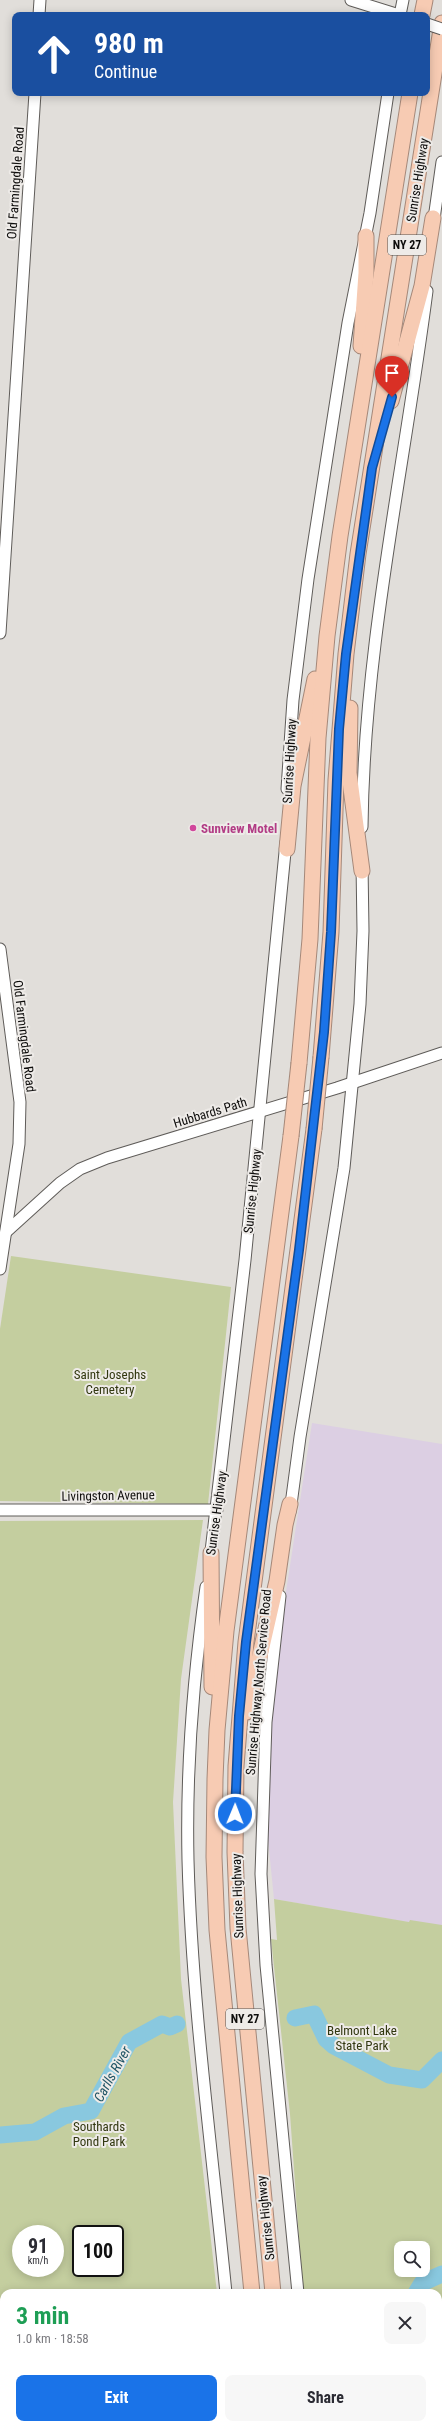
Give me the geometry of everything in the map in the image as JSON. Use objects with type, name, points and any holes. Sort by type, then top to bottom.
[{"type":"highway","points":[[423,12],[425,0]]},
{"type":"highway","name":"Sunrise Highway","points":[[273,2289],[238,1928],[235,1845],[236,1766],[246,1642],[314,1129],[331,932],[336,780],[346,654],[372,468],[442,23]]},
{"type":"highway","name":"Sunrise Highway","points":[[252,2289],[217,1930],[214,1828],[216,1754],[226,1631],[291,1136],[299,1063],[310,933],[318,732],[327,636],[357,429],[410,96]]},
{"type":"highway","points":[[372,468],[420,291],[433,218]]},
{"type":"highway","points":[[357,429],[366,273],[366,236]]},
{"type":"highway","points":[[287,849],[293,786],[312,689],[327,636]]},
{"type":"highway","points":[[346,654],[350,719],[349,773],[362,871]]},
{"type":"highway","points":[[236,1766],[277,1581],[285,1525],[290,1504]]},
{"type":"highway","points":[[211,1553],[211,1677],[216,1754]]},
{"type":"main road","points":[[39,12],[40,0]]},
{"type":"main road","points":[[351,0],[390,12]]},
{"type":"main road","points":[[400,12],[403,0]]},
{"type":"main road","points":[[430,25],[442,29]]},
{"type":"main road","name":"Old Farmingdale Road","points":[[0,633],[35,96]]},
{"type":"main road","name":"Sunrise Highway","points":[[226,2289],[193,1959],[188,1858],[192,1712],[200,1630],[217,1510],[287,849],[286,823],[289,741],[304,608],[348,323],[366,236],[388,96]]},
{"type":"main road","name":"Sunrise Highway","points":[[290,1504],[340,1198],[353,1083],[361,978],[362,788],[372,658],[382,577],[420,345],[433,218],[442,162]]},
{"type":"main road","name":"Old Farmingdale Road","points":[[0,949],[20,1102],[19,1144],[0,1269]]},
{"type":"main road","name":"Hubbards Path","points":[[6,1232],[60,1183],[80,1169],[114,1156],[353,1083],[442,1053]]},
{"type":"main road","name":"Sunrise Highway North Service Road","points":[[290,1504],[266,1722],[261,1874],[266,1965],[298,2289]]},
{"type":"main road","name":"Livingston Avenue","points":[[0,1510],[217,1510]]},
{"type":"shaded area","points":[[312,1423],[442,1444],[442,1928],[274,1899],[260,1760]]},
{"type":"green space","name":"Saint Josephs Cemetery","points":[[11,1256],[231,1287],[208,1504],[0,1501],[0,1329]]},
{"type":"green space","name":"Southards Pond Park","points":[[203,1520],[181,1679],[173,1802],[181,1979],[217,2289],[0,2289],[0,1521]]},
{"type":"green space","name":"Belmont Lake State Park","points":[[274,1899],[409,1922],[410,1920],[442,1925],[442,2289],[303,2289],[290,2114],[271,1939],[277,1940]]},
{"type":"waterway","name":"Carlls River","points":[[295,2018],[314,2014],[326,2039],[334,2046],[389,2075],[422,2080],[442,2060]]},
{"type":"waterway","name":"Carlls River","points":[[0,2135],[35,2132],[64,2116],[91,2111],[129,2042],[162,2024],[170,2027],[177,2024]]},
{"type":"waterway","name":"Carlls River","points":[[418,2289],[422,2283],[442,2274]]},
{"type":"place","name":"Sunview Motel","points":[[193,828]]},
{"type":"route","points":[[235,1814],[236,1766],[243,1666],[299,1250],[324,1032],[331,932],[339,729],[346,654],[358,554],[372,468],[392,397]]}]
